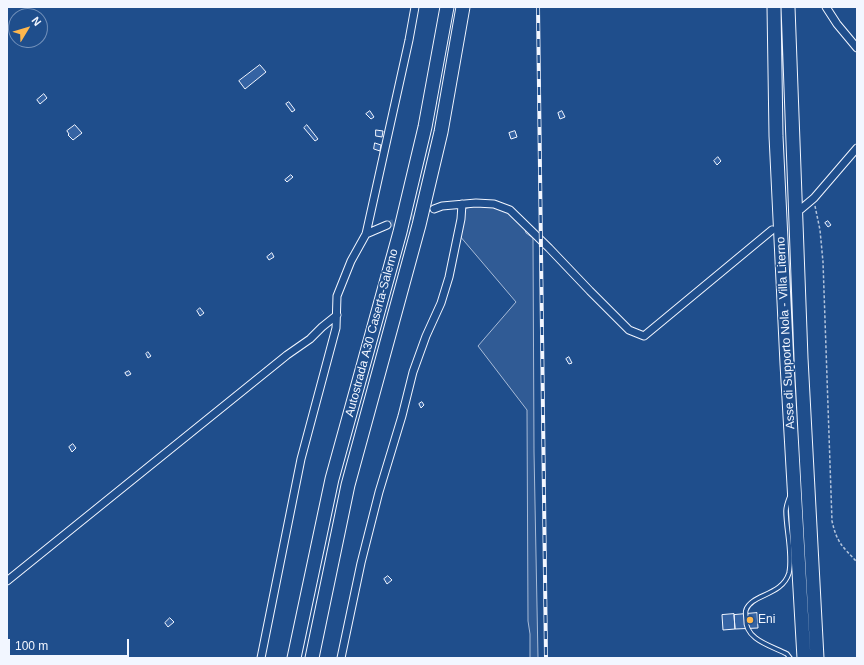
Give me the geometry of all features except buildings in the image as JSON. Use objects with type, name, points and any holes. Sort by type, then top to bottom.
[{"type":"highway","name":"Autostrada A30 Caserta-Salerno","points":[[294,658],[332,480],[400,232],[423,135],[447,7]]},
{"type":"highway","name":"Autostrada A30 Caserta-Salerno","points":[[312,658],[348,485],[417,232],[441,132],[463,7]]},
{"type":"highway","name":"Asse di Supporto Nola - Villa Literno","points":[[774,7],[776,136],[804,658]]},
{"type":"highway","name":"Asse di Supporto Nola - Villa Literno","points":[[788,7],[801,358],[817,658]]},
{"type":"street","points":[[261,658],[301,459],[336,328],[337,296],[351,261],[366,234],[415,7]]},
{"type":"street","points":[[826,7],[857,48]]},
{"type":"street","points":[[801,209],[814,198],[857,148]]},
{"type":"street","points":[[434,208],[476,203],[494,204],[510,210],[629,330],[644,336],[772,230]]},
{"type":"street","points":[[341,658],[361,563],[379,492],[402,416],[413,372],[426,336],[441,303],[449,277],[461,219],[462,204]]},
{"type":"street","points":[[366,234],[387,225]]},
{"type":"street","points":[[7,581],[310,339],[337,315]]},
{"type":"lane","points":[[790,658],[788,654],[755,638],[748,631],[746,610],[750,603],[777,589],[783,584],[789,572],[790,550],[786,510],[794,482]]},
{"type":"path","points":[[814,198],[820,230],[823,262],[832,521],[840,543],[857,562]]},
{"type":"shaded area","points":[[475,206],[495,207],[509,212],[524,227],[526,233],[533,238],[534,452],[538,658],[530,658],[530,634],[528,621],[527,410],[478,346],[516,302],[459,235],[465,209]]},
{"type":"tunnel","points":[[387,225],[423,212]]},
{"type":"railway","points":[[538,7],[546,658]]},
{"type":"place","name":"Eni","points":[[750,620]]}]
